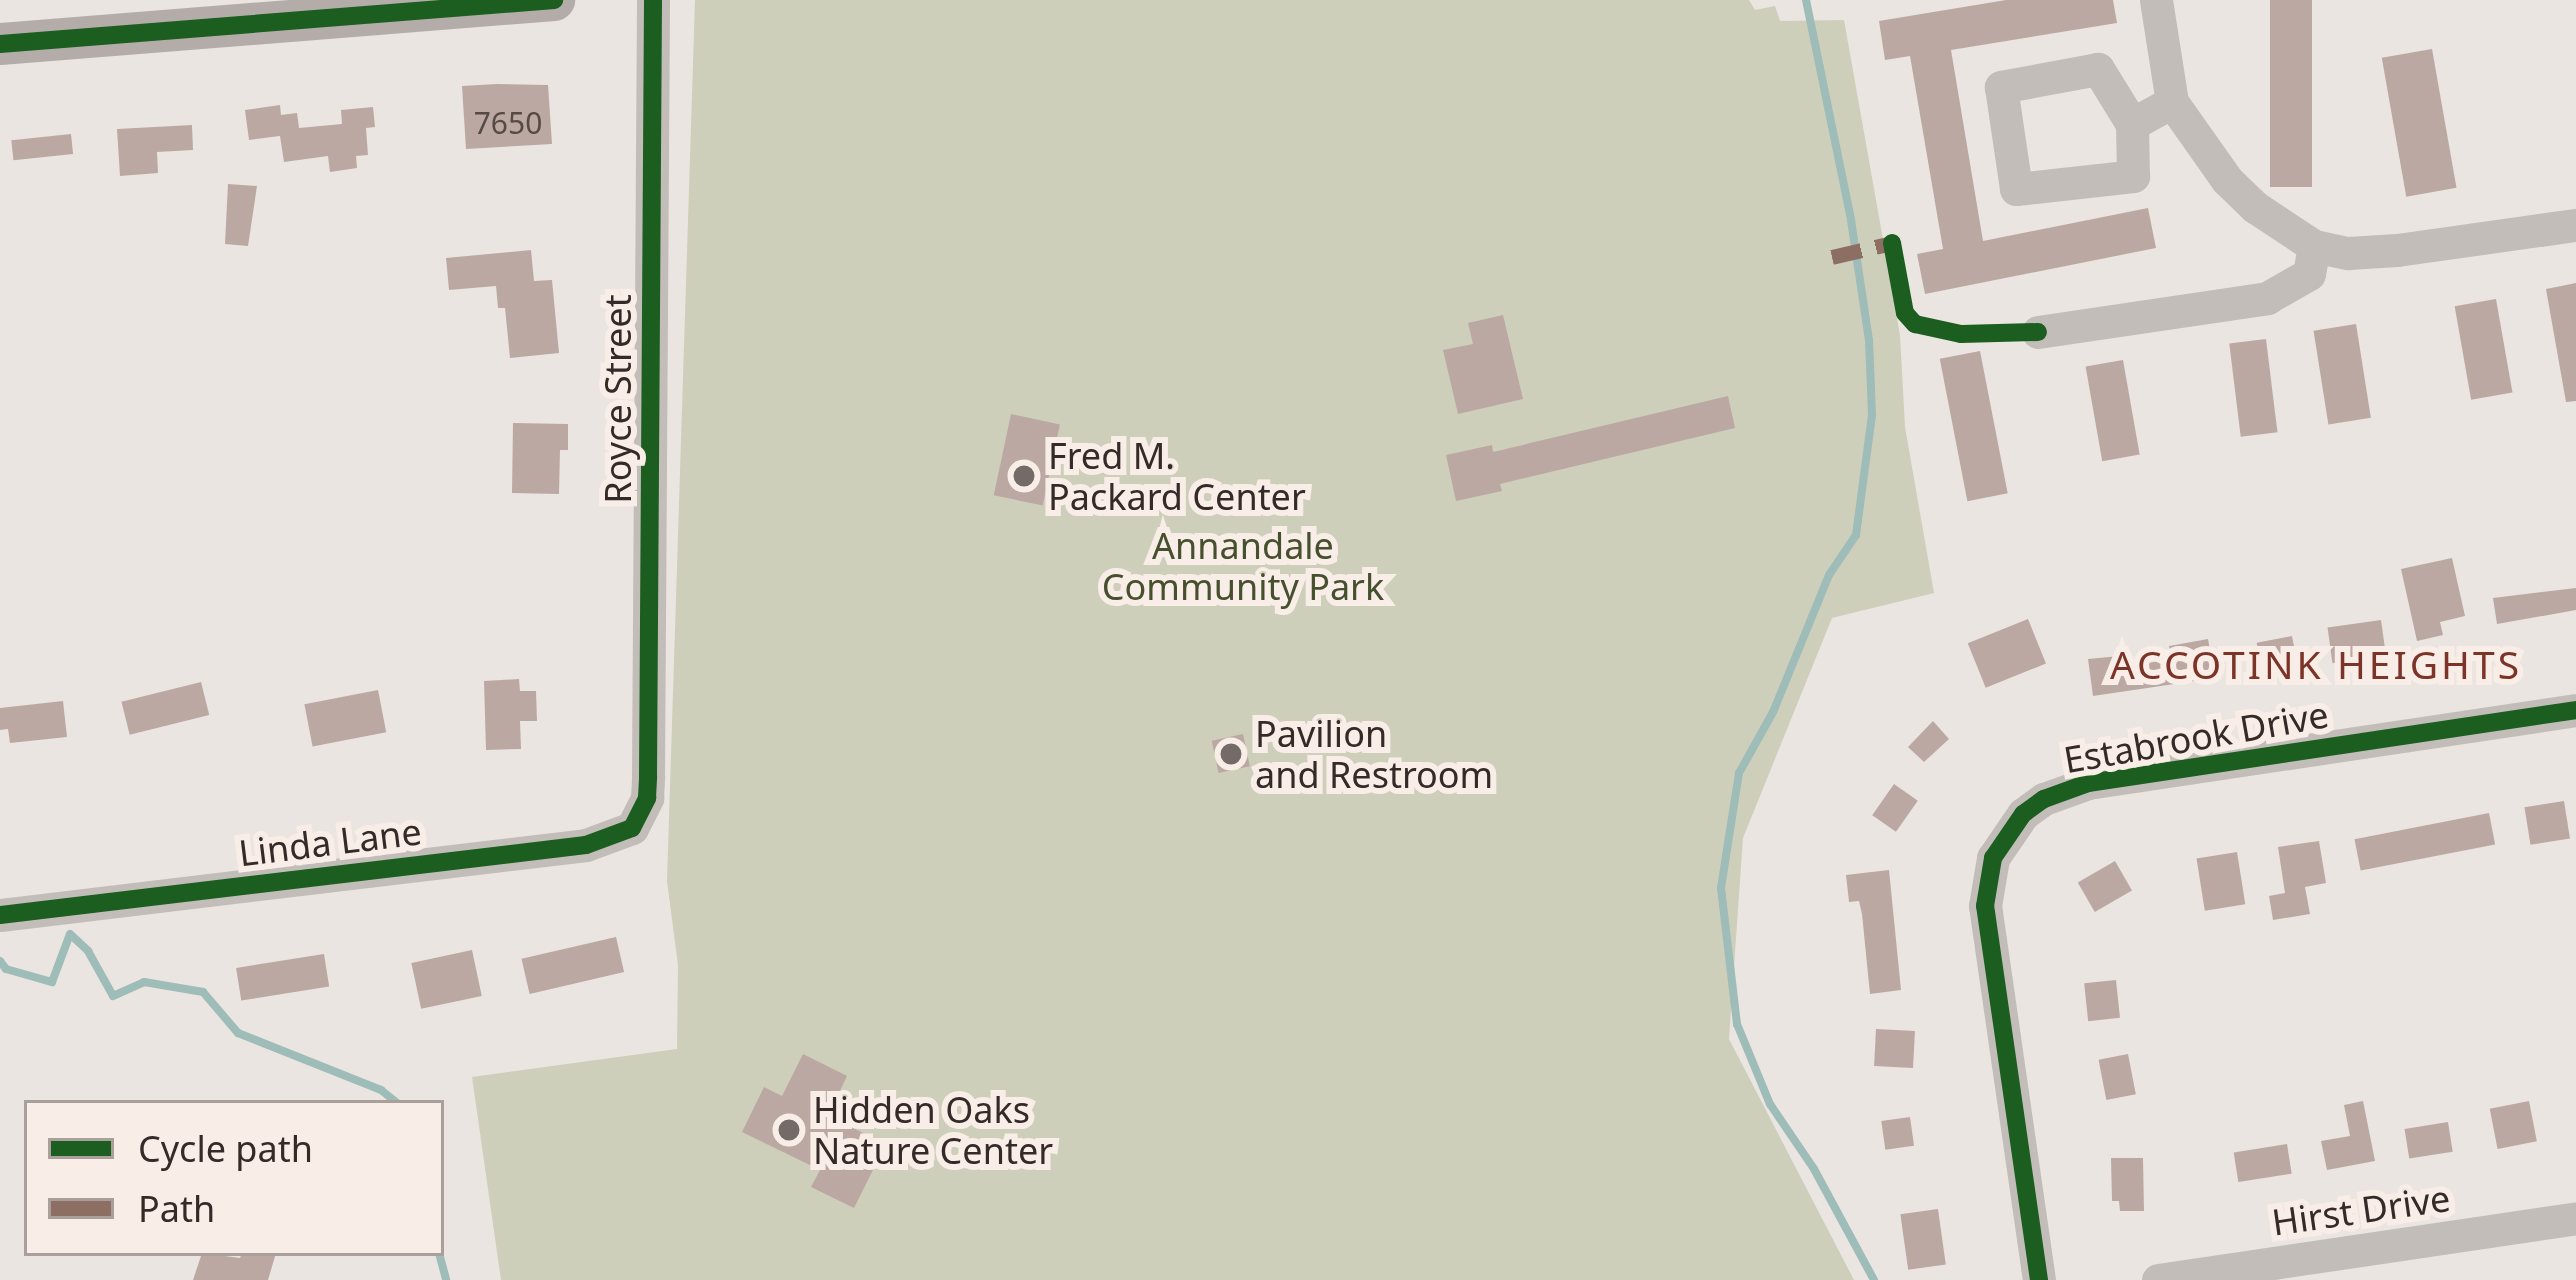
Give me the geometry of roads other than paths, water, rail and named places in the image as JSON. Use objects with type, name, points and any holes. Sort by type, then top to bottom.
[{"type":"main road","points":[[0,44],[554,0]]},
{"type":"street","name":"Royce Street","points":[[647,798],[653,0]]},
{"type":"street","points":[[2156,0],[2171,102],[2227,180],[2314,246],[2365,252],[2576,225]]},
{"type":"street","points":[[2098,69],[2132,124],[2133,176],[2016,189],[2001,88],[2098,69]]},
{"type":"street","points":[[2132,124],[2171,102]]},
{"type":"street","points":[[2038,332],[2267,298],[2309,274],[2314,246]]},
{"type":"street","name":"Estabrook Drive","points":[[2039,1280],[1985,906],[1993,859],[2024,814],[2044,799],[2088,783],[2576,710]]},
{"type":"street","name":"Linda Lane","points":[[0,915],[586,845],[619,837],[632,828],[647,798]]},
{"type":"street","name":"Hirst Drive","points":[[2158,1280],[2576,1218]]},
{"type":"waterway","points":[[1806,0],[1851,220],[1869,340],[1872,415],[1856,535],[1829,575],[1773,712],[1739,773],[1721,888],[1737,1024],[1770,1104],[1814,1169],[1874,1280]]},
{"type":"waterway","points":[[0,961],[6,969],[52,982],[70,934],[88,951],[113,996],[144,982],[203,992],[238,1033],[381,1090],[393,1100]]},
{"type":"waterway","points":[[440,1256],[446,1280]]},
{"type":"place","name":"Fred M. Packard Center","points":[[1024,476]]},
{"type":"place","name":"Pavilion and Restroom","points":[[1231,754]]},
{"type":"place","name":"Hidden Oaks Nature Center","points":[[789,1130]]},
{"type":"district","name":"ACCOTINK HEIGHTS","points":[[2316,664]]},
{"type":"park label","name":"Annandale Community Park","points":[[1243,566]]}]
